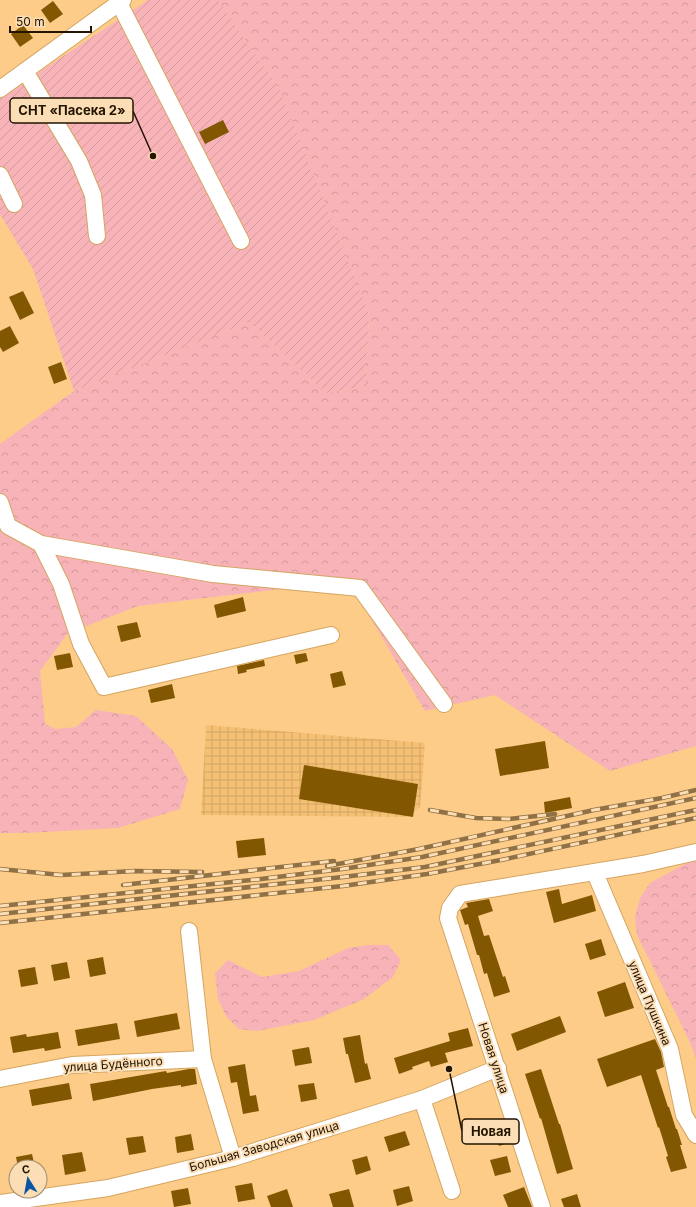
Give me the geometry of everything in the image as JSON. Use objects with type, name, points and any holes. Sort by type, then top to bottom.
[{"type":"street","points":[[0,89],[121,2],[241,241]]},
{"type":"street","points":[[25,71],[78,161],[90,188],[93,195],[97,236]]},
{"type":"street","points":[[0,175],[14,204]]},
{"type":"street","points":[[0,502],[8,526],[41,544],[213,574],[360,588],[444,704]]},
{"type":"street","points":[[41,544],[61,584],[82,644],[104,687],[331,635]]},
{"type":"street","points":[[595,873],[696,852]]},
{"type":"street","name":"Новая улица","points":[[542,1207],[448,918],[450,908],[460,894],[595,873]]},
{"type":"street","name":"улица Пушкина","points":[[595,873],[670,1049],[684,1115],[696,1136]]},
{"type":"street","points":[[188,931],[203,1059],[233,1158]]},
{"type":"street","name":"улица Будённого","points":[[0,1078],[72,1065],[203,1059]]},
{"type":"street","name":"Большая Заводская улица","points":[[0,1202],[108,1188],[233,1158],[422,1099],[498,1068]]},
{"type":"street","points":[[422,1099],[452,1192]]},
{"type":"shaded area","points":[[206,725],[425,743],[420,807],[407,817],[201,815]]},
{"type":"green space","points":[[148,0],[218,0],[280,90],[369,314],[366,386],[326,393],[249,322],[74,391],[33,269],[0,214],[0,98]]},
{"type":"green space","points":[[218,0],[696,0],[696,746],[610,771],[495,695],[425,711],[349,581],[138,606],[68,633],[40,671],[45,724],[55,729],[76,727],[96,710],[136,716],[172,749],[188,780],[180,809],[118,828],[0,833],[0,444],[74,391],[249,322],[326,393],[366,386],[369,314],[280,90]]},
{"type":"green space","points":[[696,858],[696,1058],[688,1038],[637,935],[635,917],[640,898],[650,883]]},
{"type":"green space","points":[[368,945],[388,945],[401,960],[393,977],[364,999],[314,1020],[257,1031],[239,1029],[226,1016],[218,999],[215,973],[228,960],[262,977],[299,971],[348,948]]},
{"type":"building","points":[[53,1],[63,14],[50,23],[41,10]]},
{"type":"building","points":[[23,25],[33,38],[20,47],[11,34]]},
{"type":"building","points":[[223,120],[229,132],[205,144],[199,132]]},
{"type":"building","points":[[23,291],[34,313],[20,320],[9,297]]},
{"type":"building","points":[[10,326],[19,343],[3,352],[0,347],[0,331]]},
{"type":"building","points":[[61,362],[67,379],[54,384],[48,367]]},
{"type":"building","points":[[243,597],[246,611],[217,618],[214,605]]},
{"type":"building","points":[[137,622],[141,637],[121,642],[117,626]]},
{"type":"building","points":[[70,653],[73,667],[57,670],[54,656]]},
{"type":"building","points":[[306,653],[308,661],[296,664],[294,655]]},
{"type":"building","points":[[264,660],[265,666],[246,670],[247,672],[238,674],[237,666]]},
{"type":"building","points":[[342,671],[346,685],[333,688],[330,674]]},
{"type":"building","points":[[172,684],[175,698],[151,703],[148,690]]},
{"type":"building","points":[[545,741],[549,768],[500,776],[495,749]]},
{"type":"building","points":[[304,765],[418,784],[413,817],[299,799]]},
{"type":"building","points":[[570,797],[572,808],[545,813],[544,802]]},
{"type":"building","points":[[264,838],[266,855],[238,858],[236,841]]},
{"type":"building","points":[[559,889],[562,904],[592,895],[596,911],[554,923],[546,892]]},
{"type":"building","points":[[489,899],[493,911],[478,916],[484,936],[489,935],[503,977],[505,976],[510,992],[494,997],[487,973],[484,974],[479,955],[477,955],[468,924],[465,925],[460,910],[468,907],[466,903]]},
{"type":"building","points":[[601,939],[606,955],[590,960],[585,944]]},
{"type":"building","points":[[103,957],[106,974],[90,977],[87,960]]},
{"type":"building","points":[[67,962],[70,978],[54,981],[51,965]]},
{"type":"building","points":[[35,967],[38,984],[21,987],[18,970]]},
{"type":"building","points":[[625,982],[634,1008],[605,1017],[597,992]]},
{"type":"building","points":[[177,1013],[180,1029],[137,1037],[134,1021]]},
{"type":"building","points":[[560,1016],[566,1032],[517,1051],[511,1034]]},
{"type":"building","points":[[117,1023],[120,1039],[78,1046],[75,1030]]},
{"type":"building","points":[[468,1028],[473,1046],[445,1053],[448,1062],[431,1067],[429,1061],[412,1067],[413,1069],[399,1074],[394,1058],[450,1041],[448,1033]]},
{"type":"building","points":[[58,1032],[61,1048],[45,1051],[44,1048],[13,1053],[10,1037],[26,1034],[27,1037]]},
{"type":"building","points":[[360,1035],[365,1064],[367,1063],[371,1079],[355,1083],[348,1054],[346,1054],[343,1038]]},
{"type":"building","points":[[655,1039],[661,1052],[664,1067],[656,1070],[677,1129],[687,1168],[671,1172],[666,1157],[668,1156],[641,1075],[607,1087],[597,1059]]},
{"type":"building","points":[[309,1047],[312,1063],[295,1066],[292,1050]]},
{"type":"building","points":[[245,1064],[250,1096],[256,1095],[259,1111],[243,1114],[237,1082],[231,1083],[228,1067]]},
{"type":"building","points":[[195,1069],[197,1084],[181,1087],[181,1085],[152,1089],[93,1101],[90,1084],[166,1071],[167,1073]]},
{"type":"building","points":[[541,1069],[560,1124],[573,1169],[557,1174],[541,1118],[540,1119],[525,1074]]},
{"type":"building","points":[[69,1083],[72,1099],[32,1106],[29,1090]]},
{"type":"building","points":[[314,1083],[317,1099],[301,1102],[298,1085]]},
{"type":"building","points":[[506,1127],[511,1142],[499,1146],[494,1130]]},
{"type":"building","points":[[405,1131],[410,1145],[389,1152],[384,1137]]},
{"type":"building","points":[[191,1134],[194,1150],[177,1153],[175,1137]]},
{"type":"building","points":[[143,1136],[146,1152],[129,1155],[126,1138]]},
{"type":"building","points":[[82,1152],[86,1171],[65,1175],[62,1155]]},
{"type":"building","points":[[32,1154],[33,1159],[16,1159],[16,1157]]},
{"type":"building","points":[[367,1156],[371,1170],[356,1175],[352,1160]]},
{"type":"building","points":[[507,1156],[511,1172],[495,1176],[490,1160]]},
{"type":"building","points":[[252,1183],[255,1199],[238,1202],[235,1186]]},
{"type":"building","points":[[409,1186],[413,1201],[397,1206],[393,1190]]},
{"type":"building","points":[[524,1187],[532,1207],[508,1207],[503,1195]]},
{"type":"building","points":[[188,1188],[191,1204],[174,1207],[171,1191]]},
{"type":"building","points":[[287,1189],[293,1207],[271,1207],[267,1196]]},
{"type":"building","points":[[349,1189],[354,1207],[333,1207],[329,1194]]},
{"type":"building","points":[[577,1194],[581,1207],[564,1207],[561,1199]]},
{"type":"railway","points":[[327,866],[419,849],[594,810],[662,798],[696,790]]},
{"type":"railway","points":[[0,906],[261,879],[422,857],[696,798]]},
{"type":"railway","points":[[430,810],[476,818],[509,819],[555,814]]},
{"type":"railway","points":[[0,914],[425,867],[696,810]]},
{"type":"railway","points":[[0,923],[343,886],[427,874],[506,859],[696,818]]},
{"type":"railway","points":[[123,885],[334,861]]},
{"type":"railway","points":[[0,869],[61,875],[135,871],[202,872]]},
{"type":"place","name":"СНТ «Пасека 2»","points":[[153,156]]},
{"type":"place","name":"Новая","points":[[449,1069]]}]
